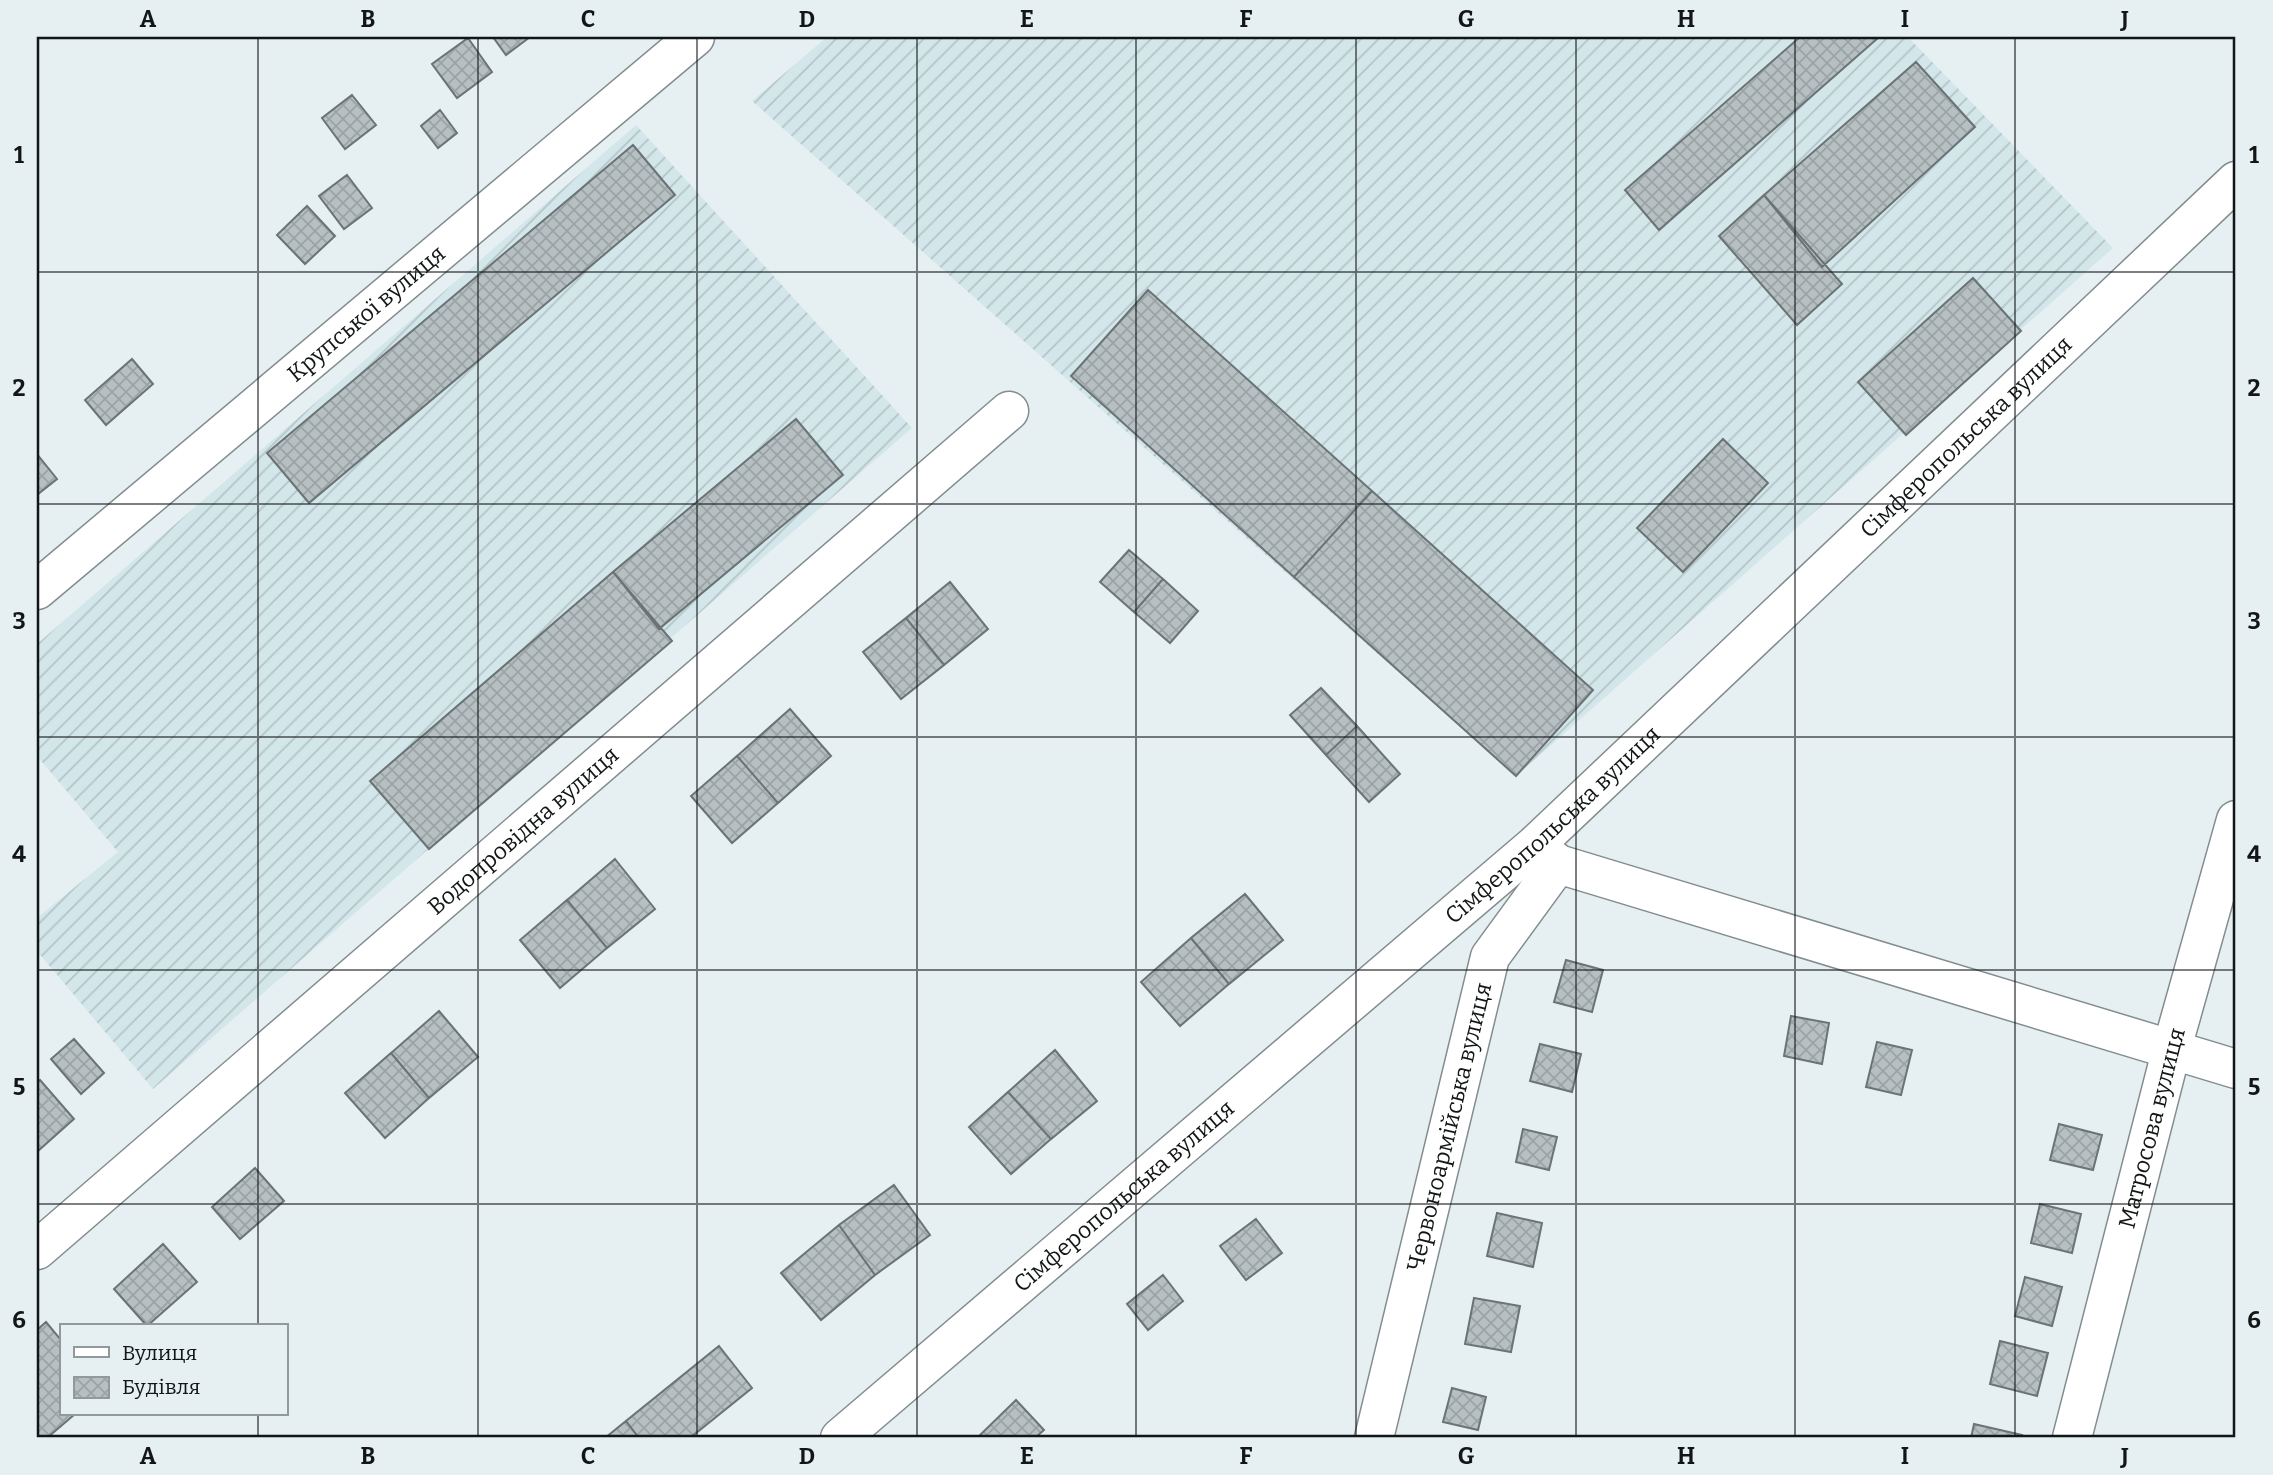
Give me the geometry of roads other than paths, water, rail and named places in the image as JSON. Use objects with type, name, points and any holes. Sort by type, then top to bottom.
[{"type":"street","name":"Крупської вулиця","points":[[37,590],[695,37]]},
{"type":"street","name":"Сімферопольська вулиця","points":[[840,1438],[1546,854],[2236,181]]},
{"type":"street","name":"Водопровідна вулиця","points":[[37,1250],[1009,411]]},
{"type":"street","name":"Матросова вулиця","points":[[2071,1438],[2172,1048],[2236,820]]},
{"type":"street","points":[[1546,854],[2236,1069]]},
{"type":"street","name":"Червоноармійська вулиця","points":[[1374,1438],[1490,957],[1546,854]]}]
